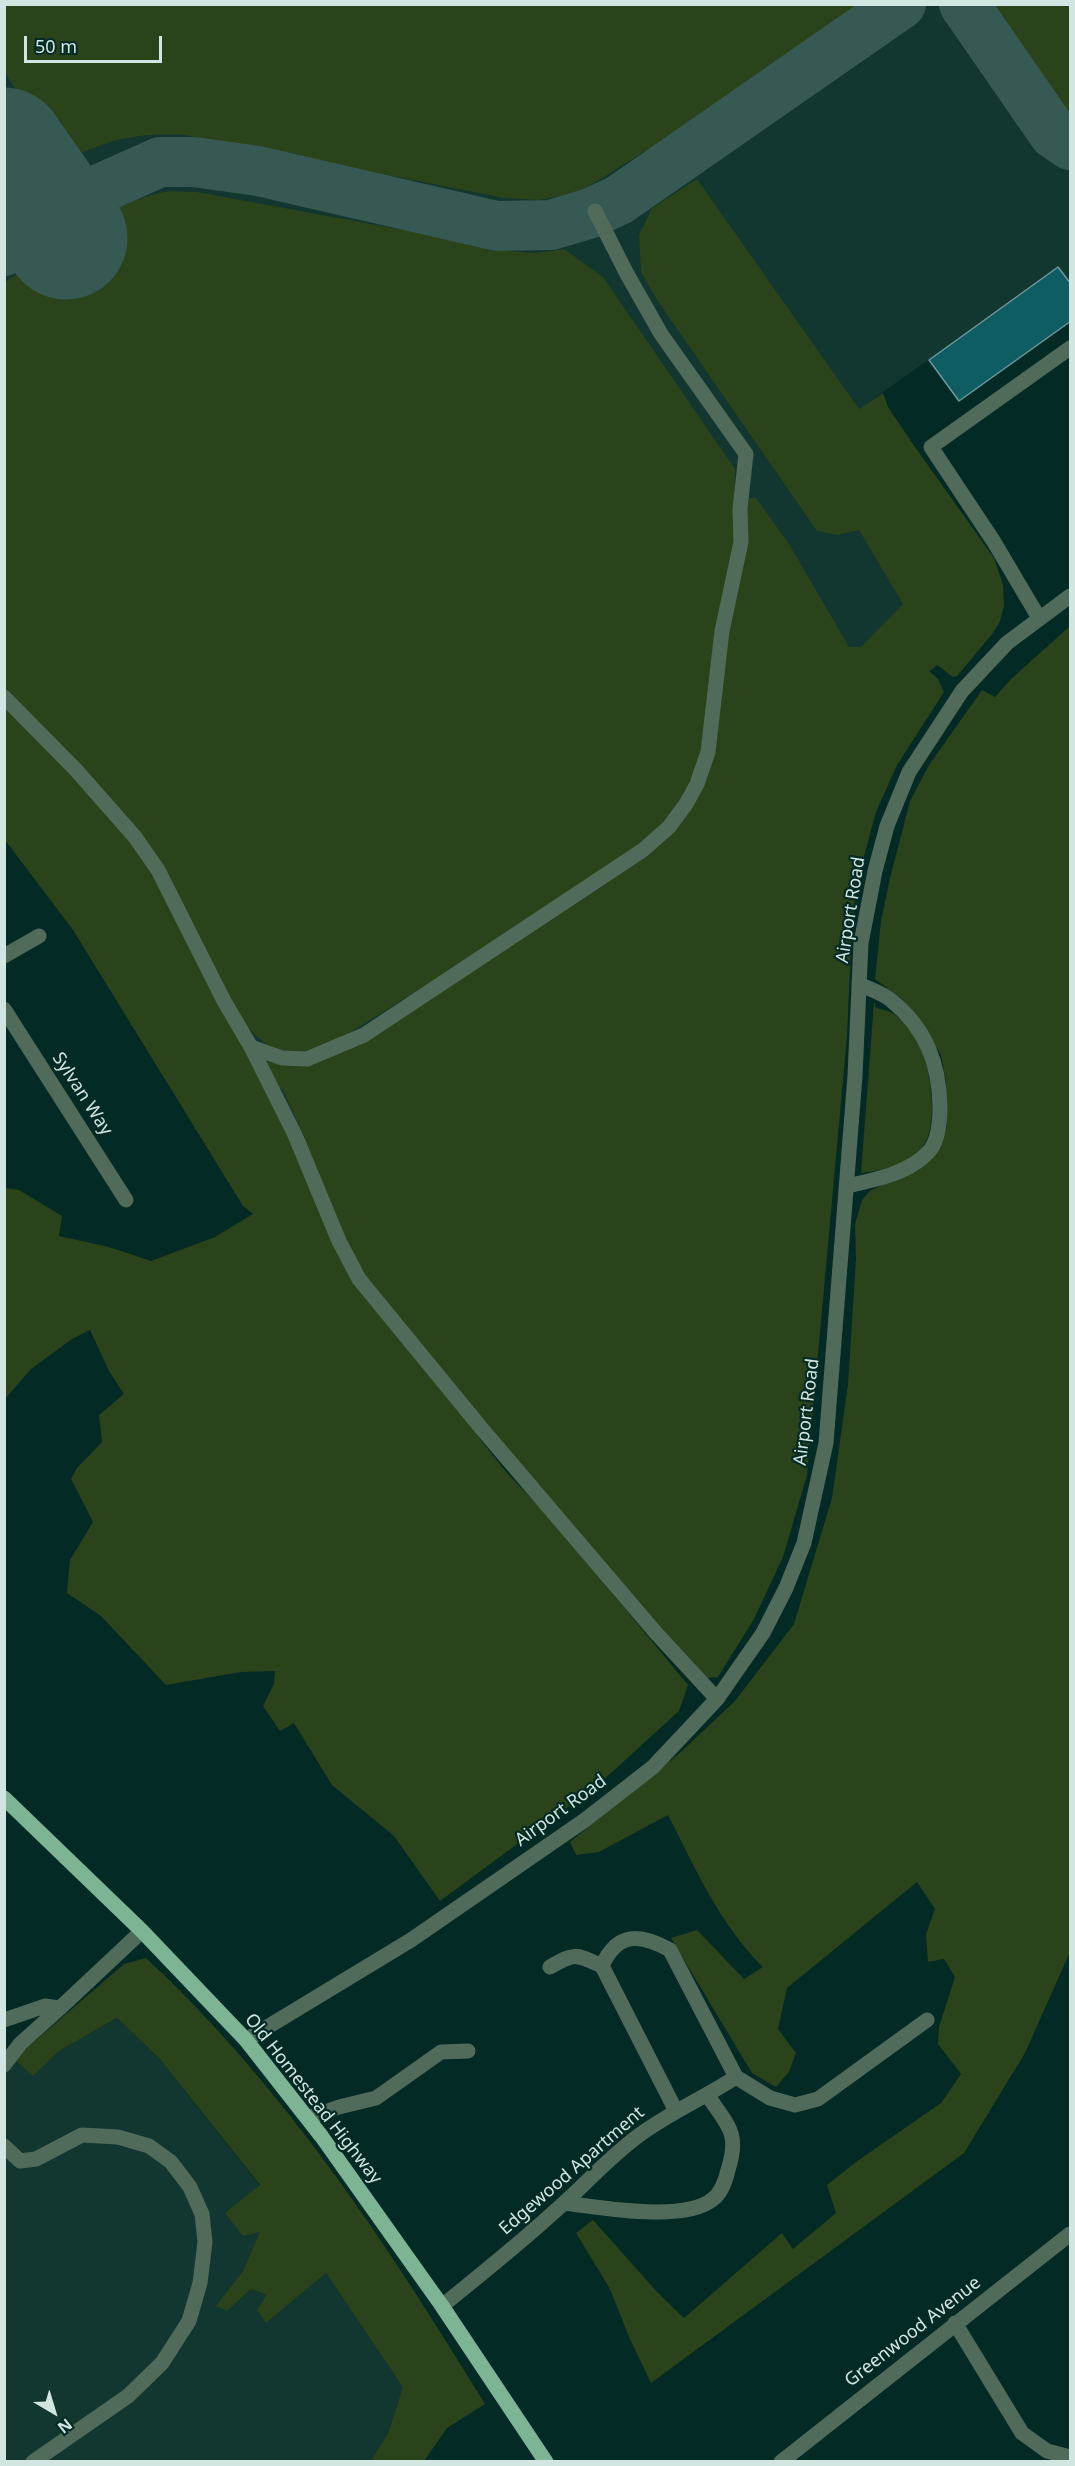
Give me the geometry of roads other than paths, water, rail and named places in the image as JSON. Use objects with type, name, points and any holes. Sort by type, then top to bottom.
[{"type":"main road","name":"Old Homestead Highway","points":[[4,1798],[141,1931],[246,2040],[308,2118],[442,2306],[546,2462]]},
{"type":"street","points":[[251,1047],[282,1058],[308,1059],[364,1035],[643,850],[669,827],[686,804],[697,783],[708,752],[722,631],[741,543],[740,509],[746,454],[661,334],[595,211]]},
{"type":"street","points":[[1039,618],[994,542],[931,447],[1071,348]]},
{"type":"street","name":"Airport Road","points":[[246,2040],[411,1940],[585,1820],[653,1767],[717,1698],[763,1633],[786,1588],[804,1542],[826,1443],[847,1186],[861,943],[875,871],[887,826],[909,772],[962,691],[1007,643],[1071,596]]},
{"type":"street","points":[[4,696],[76,770],[135,837],[152,861],[177,905],[224,1001],[251,1047],[295,1135],[339,1241],[359,1279],[482,1430],[656,1633],[717,1698]]},
{"type":"street","points":[[4,956],[39,936]]},
{"type":"street","points":[[847,1186],[877,1180],[909,1166],[931,1149],[940,1121],[939,1081],[931,1049],[909,1018],[891,1000],[859,984]]},
{"type":"street","name":"Sylvan Way","points":[[4,1009],[126,1200]]},
{"type":"street","points":[[4,2065],[20,2044],[141,1931]]},
{"type":"street","points":[[602,1966],[609,1949],[630,1937],[651,1939],[670,1950],[736,2077],[770,2098],[795,2105],[818,2099],[927,2020]]},
{"type":"street","points":[[550,1967],[569,1955],[582,1957],[602,1966],[676,2111]]},
{"type":"street","points":[[4,2020],[45,2006],[60,2008]]},
{"type":"street","points":[[308,2118],[339,2107],[376,2098],[441,2052],[468,2051]]},
{"type":"street","name":"Edgewood Apartment","points":[[442,2306],[564,2203],[591,2176],[638,2136],[676,2111],[708,2096],[736,2077]]},
{"type":"street","points":[[564,2203],[657,2213],[695,2207],[713,2199],[725,2180],[734,2151],[732,2132],[708,2096]]},
{"type":"street","points":[[4,2146],[20,2161],[36,2159],[82,2135],[118,2137],[149,2146],[171,2162],[190,2187],[202,2214],[205,2242],[200,2283],[189,2321],[162,2363],[128,2396],[33,2462]]},
{"type":"street","name":"Greenwood Avenue","points":[[781,2462],[1071,2234]]},
{"type":"street","points":[[955,2323],[1022,2433],[1047,2451],[1071,2457]]}]
